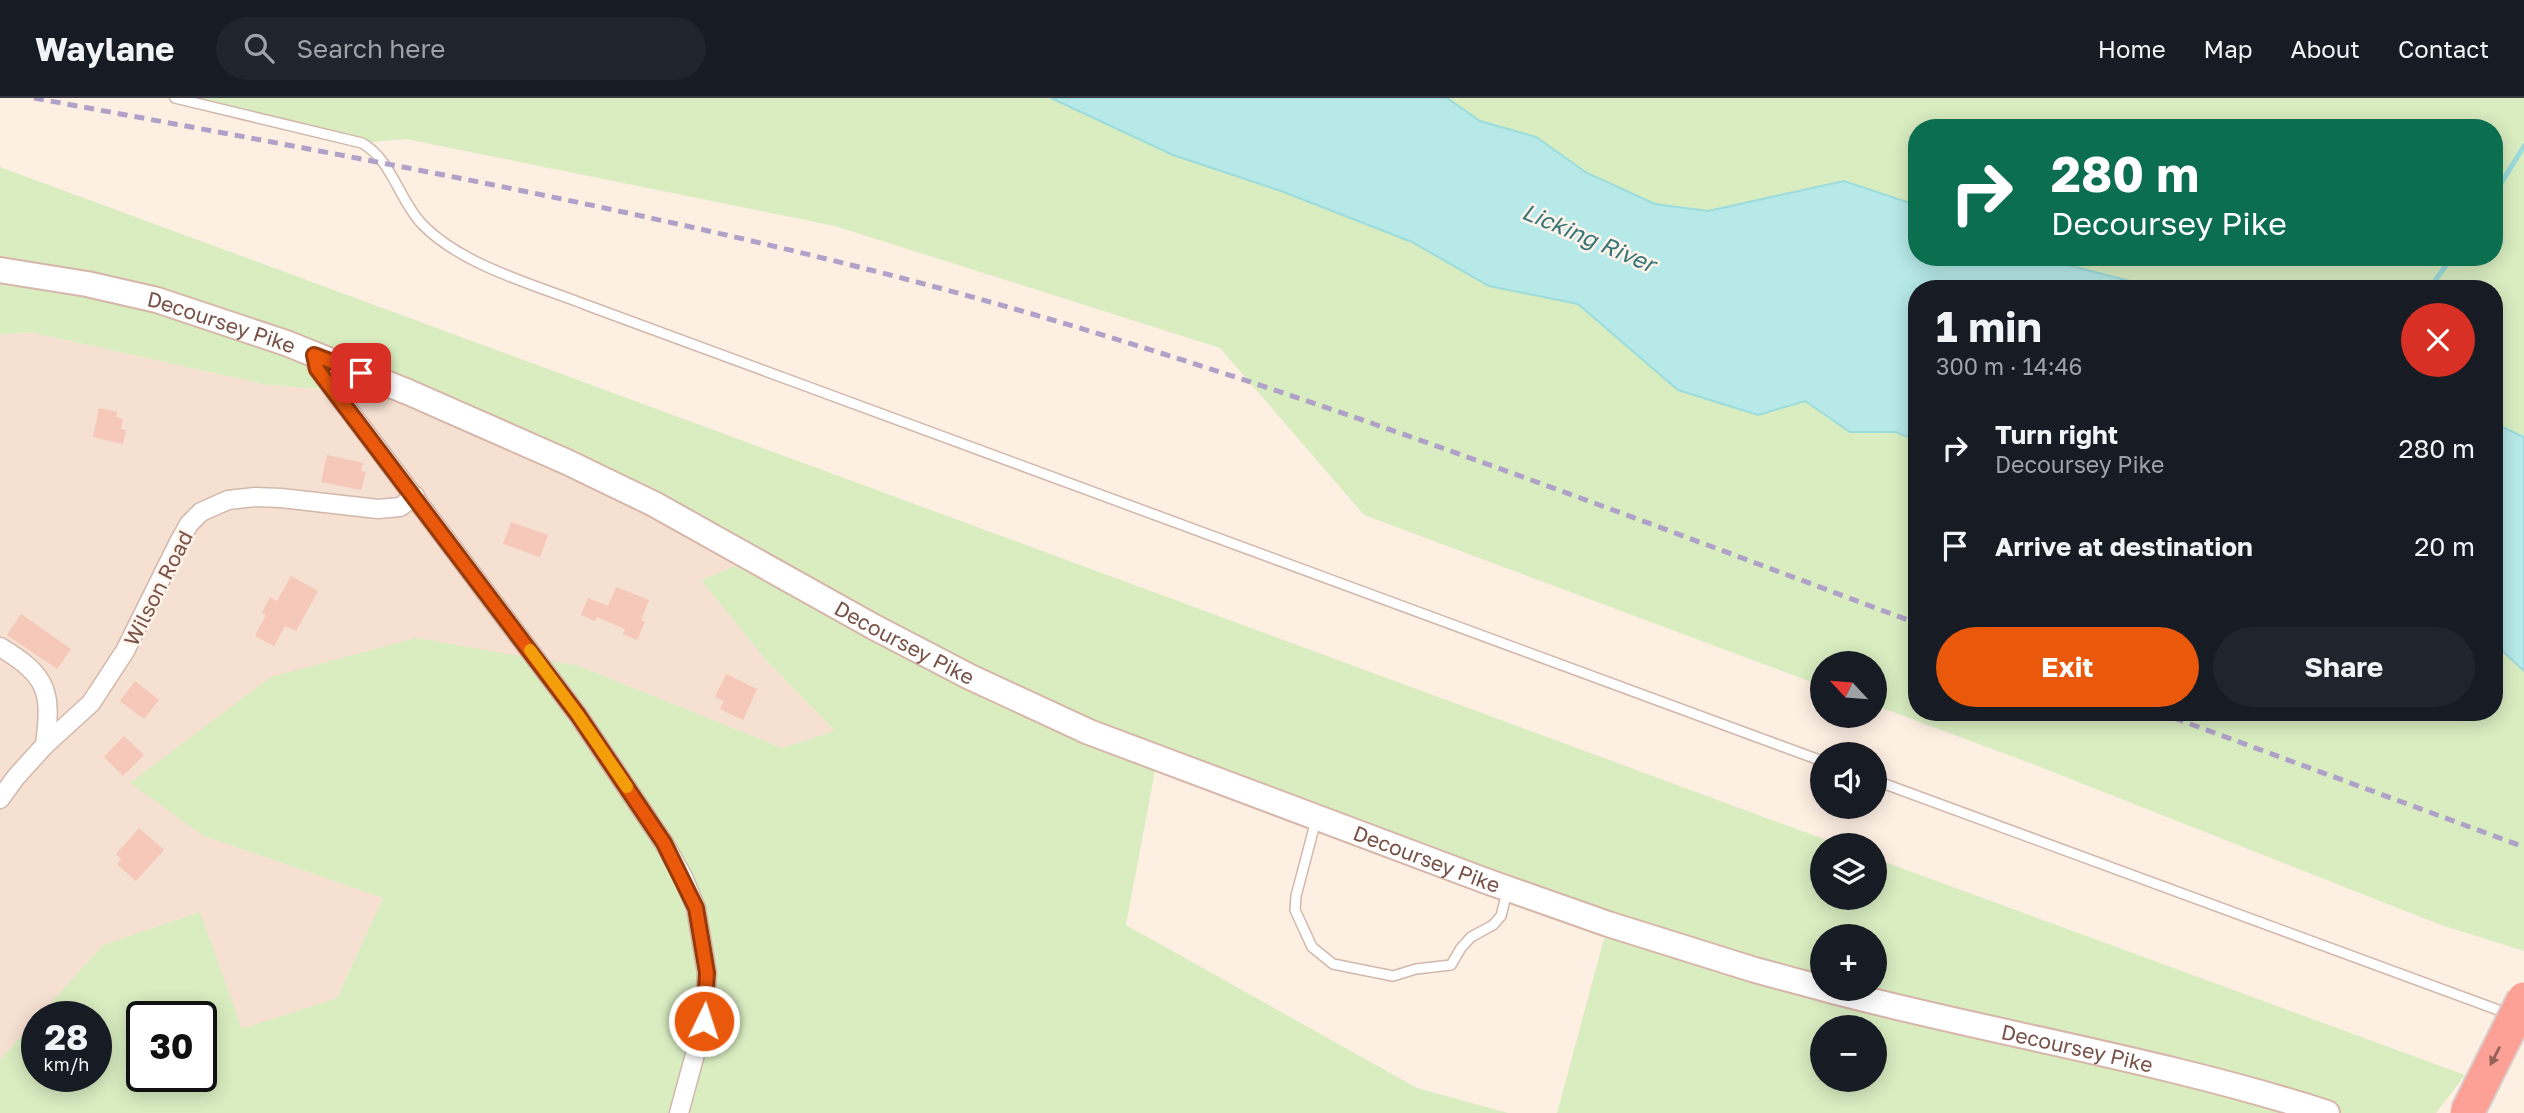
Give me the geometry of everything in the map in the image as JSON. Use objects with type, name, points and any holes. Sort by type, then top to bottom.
[{"type":"highway","points":[[2467,1113],[2524,999]]},
{"type":"main road","name":"Decoursey Pike","points":[[0,270],[87,284],[157,300],[314,355],[408,392],[642,498],[874,627],[970,677],[1077,727],[1157,760],[1508,889],[1622,928],[1810,985]]},
{"type":"main road","name":"Decoursey Pike","points":[[1870,1001],[2211,1079],[2327,1113]]},
{"type":"street","points":[[314,355],[317,369],[578,715],[664,843],[696,908],[707,973],[704,1021],[679,1113]]},
{"type":"street","name":"Wilson Road","points":[[0,799],[45,745],[91,704],[125,652],[179,542],[201,512],[229,500],[255,498],[294,499],[378,509],[400,507],[415,496]]},
{"type":"street","points":[[0,647],[17,657],[39,679],[47,694],[49,712],[45,745]]},
{"type":"lane","points":[[175,98],[362,143],[382,162],[415,216],[430,232],[439,240],[493,269],[1810,757]]},
{"type":"lane","points":[[1887,785],[2524,1019]]},
{"type":"lane","points":[[1316,818],[1294,910],[1312,947],[1333,964],[1393,976],[1416,969],[1451,965],[1471,937],[1493,925],[1501,916],[1508,889]]},
{"type":"shaded area","points":[[30,332],[267,385],[417,396],[754,559],[701,580],[765,659],[835,731],[782,748],[579,666],[204,836],[383,898],[337,998],[241,1030],[200,912],[103,945],[53,1001],[21,1001],[21,1037],[0,1060],[0,335]]},
{"type":"green space","points":[[175,98],[1051,98],[1174,155],[1281,191],[1412,242],[1489,286],[1578,304],[1678,390],[1758,415],[1805,401],[1850,432],[1896,432],[1908,437],[1908,718],[1887,710],[1887,651],[1810,651],[1810,682],[1364,515],[1220,348],[835,226],[406,139],[362,143]]},
{"type":"green space","points":[[1447,98],[2524,98],[2524,437],[2503,427],[2503,280],[2126,280],[2071,266],[2503,266],[2503,119],[1908,119],[1908,202],[1844,181],[1708,211],[1655,204],[1587,173],[1536,137],[1480,121]]},
{"type":"green space","points":[[0,167],[1810,834],[1810,910],[1887,910],[1887,863],[2465,1075],[2436,1113],[1557,1113],[1608,924],[1157,760],[1126,925],[1417,1088],[1508,1113],[0,1113],[0,1060],[21,1036],[21,1092],[112,1092],[112,1001],[52,1001],[103,945],[200,912],[242,1029],[337,998],[383,898],[204,836],[130,783],[271,677],[416,638],[579,666],[782,748],[835,731],[765,659],[701,580],[753,559],[417,396],[267,385],[30,332],[0,335]]},
{"type":"green space","points":[[2503,651],[2524,671],[2524,951],[2441,925],[1917,721],[2503,721]]},
{"type":"water","name":"Licking River","points":[[1051,98],[1447,98],[1480,121],[1536,137],[1587,173],[1655,204],[1708,211],[1844,181],[1908,202],[1908,266],[2071,266],[2126,280],[1908,280],[1908,437],[1896,432],[1850,432],[1805,401],[1758,415],[1678,390],[1578,304],[1489,286],[1412,242],[1281,191],[1173,155]]},
{"type":"water","points":[[2503,427],[2524,437],[2524,671],[2503,651]]},
{"type":"building","points":[[99,408],[117,412],[116,417],[123,419],[121,429],[126,430],[123,444],[93,437]]},
{"type":"building","points":[[327,455],[363,463],[361,471],[366,472],[361,490],[321,482]]},
{"type":"building","points":[[511,522],[548,535],[540,557],[503,544]]},
{"type":"building","points":[[291,576],[318,591],[296,631],[285,626],[274,646],[255,636],[266,615],[262,613],[270,597],[277,601]]},
{"type":"building","points":[[616,587],[649,600],[641,620],[645,622],[637,640],[623,634],[625,629],[597,617],[595,621],[581,615],[588,598],[608,606]]},
{"type":"building","points":[[21,614],[71,649],[57,669],[7,635]]},
{"type":"building","points":[[726,674],[757,689],[743,720],[720,709],[724,701],[715,697]]},
{"type":"building","points":[[135,681],[159,700],[144,719],[120,701]]},
{"type":"building","points":[[124,736],[144,755],[123,776],[104,757]]},
{"type":"building","points":[[139,828],[164,850],[136,881],[117,864],[121,859],[116,854]]},
{"type":"waterway","points":[[2503,180],[2524,146]]},
{"type":"waterway","points":[[2435,280],[2446,266]]},
{"type":"railway","points":[[34,98],[405,167],[650,218],[894,276],[1015,309],[1243,380],[1468,457],[1908,620]]},
{"type":"railway","points":[[2182,721],[2524,847]]},
{"type":"slow traffic","points":[[530,650],[627,787]]},
{"type":"route","points":[[361,373],[314,355],[317,369],[578,715],[664,843],[696,908],[704,943],[707,973],[704,1021]]}]
